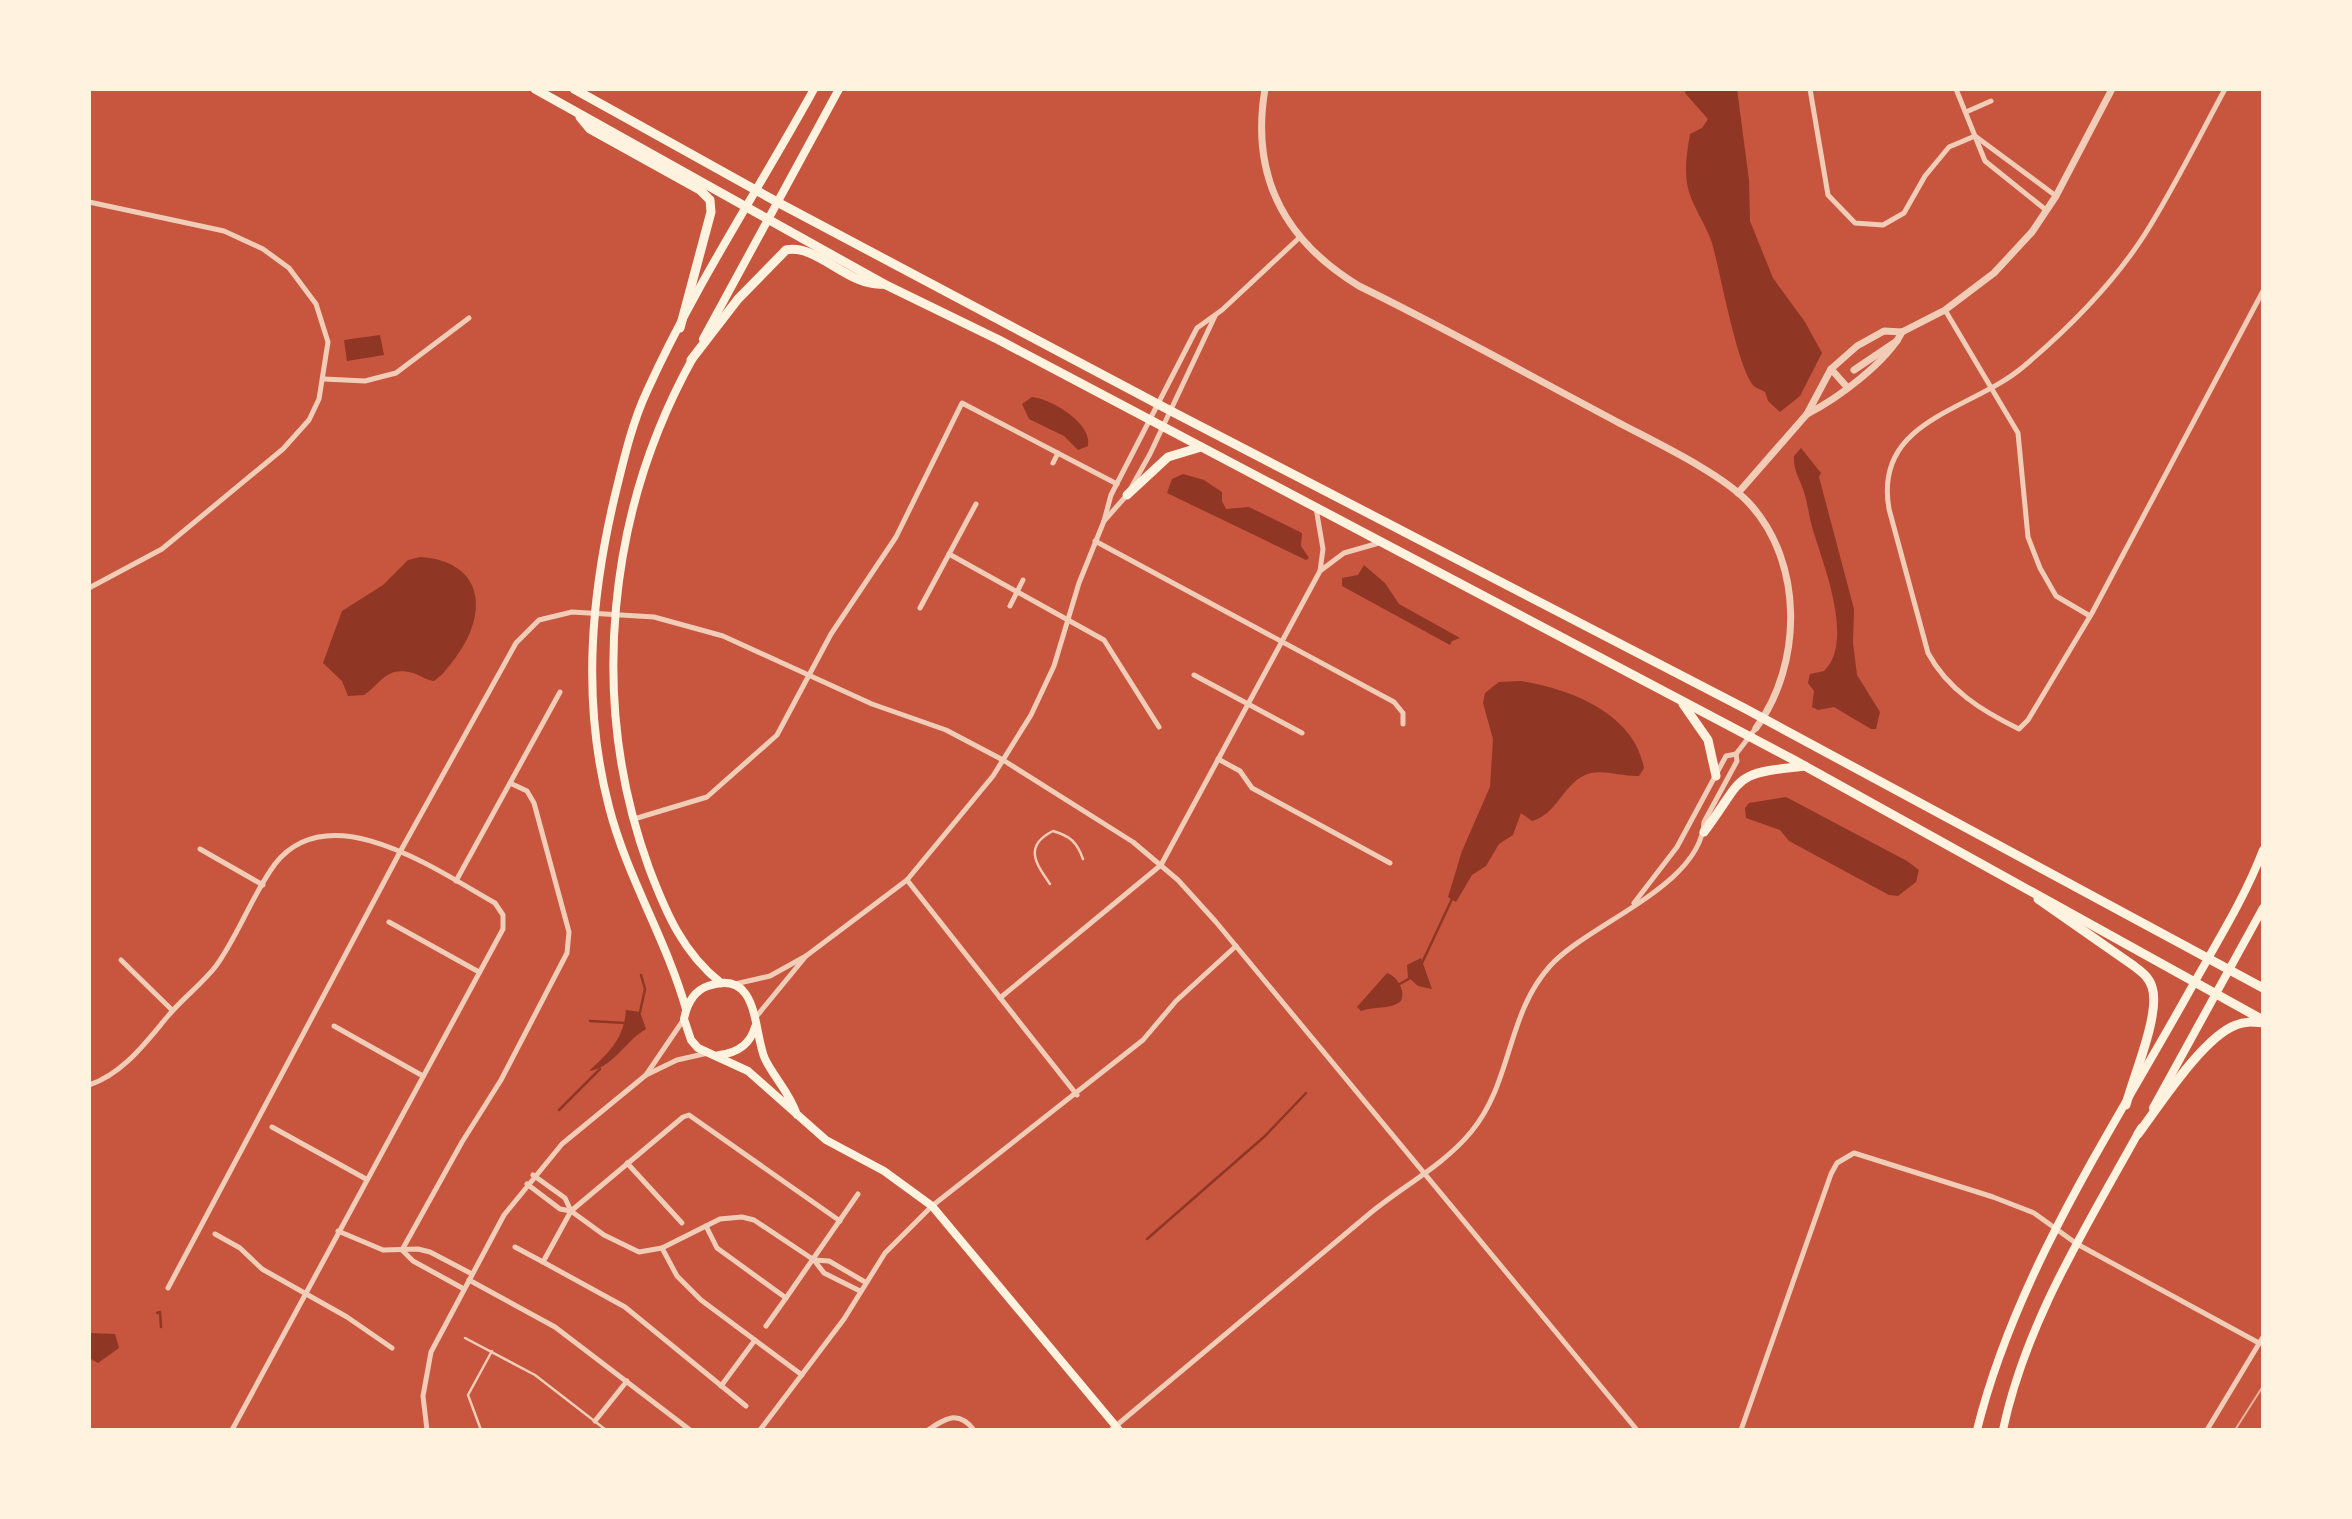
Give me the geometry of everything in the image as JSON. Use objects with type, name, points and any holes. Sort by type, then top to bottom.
[{"type":"main road","points":[[535,89],[884,284],[999,340],[1804,766],[2195,981],[2263,1022]]},
{"type":"main road","points":[[574,89],[779,203],[1169,411],[1763,718],[2263,988]]},
{"type":"main road","points":[[814,89],[680,328],[636,416],[603,546],[594,612],[593,709],[608,805],[639,896],[665,948],[691,1040],[708,1053],[719,1055],[748,1071],[826,1140],[884,1171],[932,1206],[1115,1428]]},
{"type":"main road","points":[[797,1115],[790,1095],[764,1057],[756,1020],[746,994],[725,984],[695,962],[657,890],[634,819],[614,707],[615,614],[618,580],[641,480],[659,423],[839,89]]},
{"type":"main road","points":[[574,111],[590,129],[700,190],[709,200],[711,212],[680,328]]},
{"type":"main road","points":[[691,360],[738,299],[786,250],[802,251],[869,286],[884,284]]},
{"type":"main road","points":[[1127,495],[1168,457],[1201,447]]},
{"type":"main road","points":[[1680,700],[1708,740],[1716,776]]},
{"type":"main road","points":[[1704,832],[1730,791],[1744,777],[1765,770],[1804,766]]},
{"type":"main road","points":[[1977,1430],[2008,1332],[2056,1231],[2209,958],[2263,850]]},
{"type":"main road","points":[[1993,869],[2146,976],[2153,994],[2152,1010],[2126,1105]]},
{"type":"main road","points":[[2003,1430],[2016,1383],[2041,1317],[2077,1244],[2263,908]]},
{"type":"main road","points":[[685,1014],[703,988],[725,984]]},
{"type":"main road","points":[[719,1055],[740,1049],[748,1042],[756,1020]]},
{"type":"main road","points":[[2138,1135],[2185,1071],[2223,1033],[2236,1024],[2263,1022]]},
{"type":"street","points":[[1265,89],[1260,131],[1269,184],[1281,211],[1299,238],[1326,264],[1359,286],[1670,450],[1738,493],[1757,513],[1773,540],[1785,573],[1791,603],[1788,652],[1763,718],[1736,754],[1727,756],[1677,847],[1629,908]]},
{"type":"street","points":[[1810,89],[1828,195],[1855,223],[1883,225],[1904,213],[1925,176],[1950,147],[1975,136]]},
{"type":"street","points":[[1956,89],[1985,162],[2046,210]]},
{"type":"street","points":[[1738,493],[1807,414],[1831,369],[1884,331],[1902,332],[1945,310],[1994,273],[2032,232],[2056,196],[2112,89]]},
{"type":"street","points":[[2225,89],[2145,234],[2104,288],[2021,368],[1901,443],[1885,486],[1928,653],[1938,671],[1969,701],[2020,729],[2034,710],[2090,616],[2263,291]]},
{"type":"street","points":[[1966,112],[1991,101]]},
{"type":"street","points":[[1975,136],[2056,196]]},
{"type":"street","points":[[89,202],[224,231],[263,249],[289,268],[316,304],[328,342],[324,379],[309,420],[283,449],[162,549],[89,588]]},
{"type":"street","points":[[725,984],[770,976],[806,956],[907,880],[1003,760],[1031,715],[1054,666],[1079,583],[1104,521],[1107,505],[1197,328],[1215,316],[1299,238]]},
{"type":"street","points":[[1945,310],[2018,433],[2028,537],[2040,568],[2056,596],[2090,616]]},
{"type":"street","points":[[1104,521],[1127,495],[1215,316]]},
{"type":"street","points":[[324,379],[365,381],[396,373],[469,318]]},
{"type":"street","points":[[1807,414],[1826,404],[1894,349],[1902,332]]},
{"type":"street","points":[[1850,353],[1857,367],[1898,341]]},
{"type":"street","points":[[1831,369],[1843,378],[1847,387]]},
{"type":"street","points":[[634,819],[707,797],[777,735],[831,634],[896,537],[962,403],[1117,484]]},
{"type":"street","points":[[1053,463],[1058,453]]},
{"type":"street","points":[[920,608],[976,504]]},
{"type":"street","points":[[1000,998],[1161,865],[1320,571],[1323,549],[1316,508]]},
{"type":"street","points":[[1096,541],[1394,702],[1404,713],[1402,723]]},
{"type":"street","points":[[1320,571],[1351,550],[1382,542]]},
{"type":"street","points":[[949,554],[1104,640],[1158,727]]},
{"type":"street","points":[[1010,606],[1023,580]]},
{"type":"street","points":[[168,1288],[400,852],[516,643],[539,621],[565,612],[654,617],[723,636],[872,704],[946,730],[1003,760],[1113,828],[1161,865],[1199,901],[1637,1430]]},
{"type":"street","points":[[1194,675],[1302,733]]},
{"type":"street","points":[[456,881],[560,692]]},
{"type":"street","points":[[1115,1428],[1350,1233],[1367,1215],[1465,1139],[1491,1103],[1506,1069],[1522,1009],[1548,968],[1579,939],[1668,883],[1688,860],[1704,832],[1704,822],[1737,761],[1736,754]]},
{"type":"street","points":[[1218,759],[1240,771],[1252,788],[1390,863]]},
{"type":"street","points":[[402,1250],[455,1153],[501,1080],[567,953],[569,932],[534,803],[527,791],[510,783]]},
{"type":"street","points":[[89,1085],[102,1081],[134,1056],[172,1010],[215,967],[275,865],[305,839],[349,836],[376,842],[495,903],[503,915],[503,929],[232,1430]]},
{"type":"street","points":[[200,849],[263,885]]},
{"type":"street","points":[[907,880],[1077,1095]]},
{"type":"street","points":[[389,922],[480,972]]},
{"type":"street","points":[[760,1430],[844,1319],[885,1253],[932,1206],[1077,1095],[1143,1040],[1185,993],[1236,946]]},
{"type":"street","points":[[756,1020],[806,956]]},
{"type":"street","points":[[121,960],[172,1010]]},
{"type":"street","points":[[646,1075],[685,1014]]},
{"type":"street","points":[[334,1026],[423,1076]]},
{"type":"street","points":[[426,1430],[423,1396],[431,1352],[505,1215],[533,1175],[562,1144],[646,1075],[677,1059],[708,1053]]},
{"type":"street","points":[[543,1262],[570,1211],[689,1115],[840,1221]]},
{"type":"street","points":[[272,1127],[366,1179]]},
{"type":"street","points":[[1741,1430],[1837,1163],[1849,1155],[1860,1153],[2034,1213],[2077,1244],[2261,1340],[2207,1430]]},
{"type":"street","points":[[627,1163],[682,1223]]},
{"type":"street","points":[[533,1175],[565,1198],[570,1211]]},
{"type":"street","points":[[527,1184],[561,1209],[570,1211],[604,1235],[639,1252],[662,1248],[720,1219],[742,1217],[754,1220],[814,1260],[824,1273],[860,1291]]},
{"type":"street","points":[[766,1326],[858,1194]]},
{"type":"street","points":[[706,1226],[717,1248],[786,1297]]},
{"type":"street","points":[[338,1231],[383,1250],[430,1252],[555,1327],[690,1430]]},
{"type":"street","points":[[215,1234],[240,1248],[262,1269],[347,1317],[392,1348]]},
{"type":"street","points":[[515,1247],[625,1307],[746,1406]]},
{"type":"street","points":[[662,1248],[677,1276],[701,1300],[802,1375]]},
{"type":"street","points":[[402,1250],[413,1261],[464,1289]]},
{"type":"street","points":[[814,1260],[829,1261],[865,1282]]},
{"type":"street","points":[[722,1386],[755,1340]]},
{"type":"street","points":[[595,1422],[627,1381]]},
{"type":"street","points":[[928,1430],[949,1416],[966,1421],[974,1430]]},
{"type":"lane","points":[[1051,884],[1034,863],[1034,854],[1044,836],[1053,831],[1067,835],[1078,844],[1083,859]]},
{"type":"lane","points":[[465,1338],[535,1375],[606,1430]]},
{"type":"lane","points":[[481,1430],[468,1395],[492,1352]]},
{"type":"shaded area","points":[[1686,89],[1737,89],[1749,180],[1750,221],[1773,278],[1805,322],[1822,353],[1800,396],[1780,412],[1768,401],[1765,392],[1755,387],[1742,362],[1712,243],[1690,195],[1686,167],[1690,134],[1702,128],[1708,119],[1685,93]]},
{"type":"shaded area","points":[[380,335],[384,355],[347,361],[344,340]]},
{"type":"shaded area","points":[[1032,397],[1050,402],[1078,421],[1088,438],[1088,446],[1078,450],[1064,436],[1029,419],[1022,404]]},
{"type":"shaded area","points":[[1801,448],[1821,473],[1819,477],[1854,609],[1853,643],[1857,675],[1880,712],[1876,729],[1871,729],[1834,707],[1818,710],[1812,707],[1814,691],[1808,683],[1810,674],[1824,671],[1833,658],[1837,622],[1829,582],[1795,466],[1794,456]]},
{"type":"shaded area","points":[[1183,474],[1204,480],[1222,492],[1226,509],[1249,507],[1302,533],[1301,546],[1309,558],[1306,560],[1167,493],[1172,479]]},
{"type":"shaded area","points":[[420,557],[441,561],[457,568],[468,579],[474,592],[476,607],[467,640],[448,667],[434,681],[413,673],[396,672],[385,677],[364,695],[348,696],[342,681],[323,663],[342,611],[383,585],[408,560]]},
{"type":"shaded area","points":[[1364,565],[1385,583],[1399,604],[1460,638],[1452,641],[1450,645],[1342,586],[1342,578],[1358,575]]},
{"type":"shaded area","points":[[1521,681],[1559,690],[1614,718],[1638,749],[1644,768],[1639,776],[1598,772],[1585,775],[1541,817],[1532,821],[1521,813],[1513,835],[1499,844],[1486,866],[1472,875],[1456,902],[1448,897],[1462,851],[1490,787],[1493,739],[1483,703],[1485,693],[1499,682]]},
{"type":"shaded area","points":[[1786,797],[1907,861],[1919,870],[1916,882],[1898,896],[1889,895],[1789,841],[1780,830],[1746,818],[1745,808],[1749,803]]},
{"type":"shaded area","points":[[1421,958],[1432,989],[1418,986],[1408,977],[1407,965]]},
{"type":"shaded area","points":[[1387,973],[1400,984],[1401,1001],[1392,1006],[1361,1011],[1357,1007]]},
{"type":"shaded area","points":[[626,1010],[640,1012],[646,1029],[612,1060],[589,1071],[615,1044],[625,1020]]},
{"type":"shaded area","points":[[89,1333],[115,1334],[119,1348],[98,1363],[89,1358]]},
{"type":"waterway","points":[[1422,963],[1452,899]]},
{"type":"waterway","points":[[640,1012],[645,989],[641,975]]},
{"type":"waterway","points":[[1398,985],[1410,978]]},
{"type":"waterway","points":[[590,1021],[625,1023]]},
{"type":"waterway","points":[[559,1110],[600,1069]]},
{"type":"waterway","points":[[1147,1239],[1265,1136],[1306,1093]]},
{"type":"waterway","points":[[157,1313],[160,1312],[161,1327]]},
{"type":"tram line","points":[[2235,1430],[2263,1386]]}]
